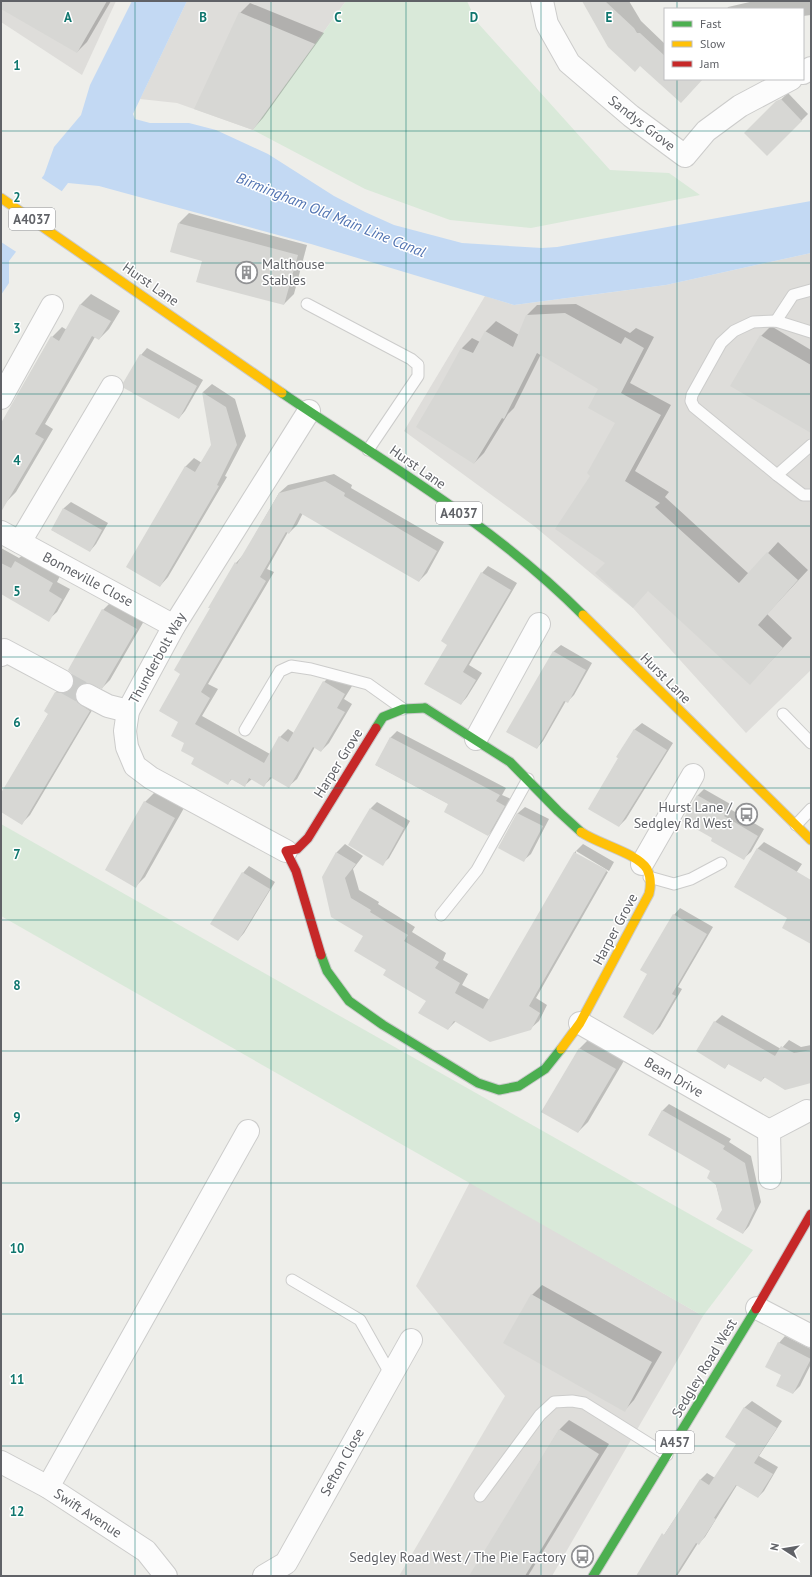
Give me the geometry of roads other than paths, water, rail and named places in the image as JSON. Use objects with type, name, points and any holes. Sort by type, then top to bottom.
[{"type":"main road","name":"Hurst Lane","points":[[1,198],[309,411],[414,479],[518,556],[576,608],[811,840]]},
{"type":"main road","name":"Harper Grove","points":[[425,708],[509,761],[573,824],[591,838],[623,852],[646,871],[651,885],[649,894],[580,1023],[545,1069],[519,1086],[499,1090],[478,1083],[383,1025],[349,1001],[327,971],[318,947],[296,871],[286,851],[297,849],[308,838],[383,717],[403,709],[425,708]]},
{"type":"main road","name":"Sedgley Road West","points":[[593,1576],[757,1308],[811,1214]]},
{"type":"street","name":"Sandys Grove","points":[[542,1],[547,24],[569,63],[630,116],[685,156],[706,131],[740,106],[789,80]]},
{"type":"street","points":[[1,398],[52,306]]},
{"type":"street","points":[[20,542],[112,387]]},
{"type":"street","name":"Thunderbolt Way","points":[[286,851],[151,778],[135,766],[128,747],[125,731],[128,711],[174,626],[309,411]]},
{"type":"street","name":"Bonneville Close","points":[[1,532],[174,626]]},
{"type":"street","points":[[476,739],[539,624]]},
{"type":"street","points":[[1,655],[4,650],[62,681]]},
{"type":"street","points":[[87,695],[108,706],[128,711]]},
{"type":"street","points":[[646,871],[693,775]]},
{"type":"street","name":"Bean Drive","points":[[580,1023],[769,1131]]},
{"type":"street","points":[[770,1178],[769,1131],[807,1111]]},
{"type":"street","points":[[48,1487],[248,1132]]},
{"type":"street","points":[[757,1308],[811,1336]]},
{"type":"street","name":"Sefton Close","points":[[264,1576],[286,1563],[411,1340]]},
{"type":"street","name":"Swift Avenue","points":[[1,1462],[48,1487],[146,1551],[166,1576]]},
{"type":"lane","points":[[776,321],[793,295],[811,290]]},
{"type":"lane","points":[[307,304],[411,358],[418,365],[418,376],[368,450]]},
{"type":"lane","points":[[811,332],[776,321],[753,322],[734,331],[721,343],[692,395],[691,401],[694,407],[777,475],[803,495],[811,495]]},
{"type":"lane","points":[[777,475],[811,445]]},
{"type":"lane","points":[[245,730],[280,671],[291,666],[311,669],[368,684],[403,709]]},
{"type":"lane","points":[[783,714],[811,743]]},
{"type":"lane","points":[[441,915],[477,870],[528,779]]},
{"type":"lane","points":[[796,825],[811,809]]},
{"type":"lane","points":[[646,871],[674,884],[691,879],[721,863]]},
{"type":"lane","points":[[292,1280],[360,1320],[391,1375]]},
{"type":"lane","points":[[480,1496],[540,1415],[554,1402],[572,1401],[584,1403],[667,1455]]},
{"type":"water","name":"Birmingham Old Main Line Canal","points":[[132,1],[187,1],[133,114],[135,119],[150,123],[189,123],[216,130],[268,154],[334,196],[394,225],[462,243],[542,248],[557,247],[811,201],[811,253],[666,285],[514,305],[311,244],[99,186],[68,183],[9,261],[9,283],[1,295],[1,231],[44,175],[54,147],[81,115],[90,85]]},
{"type":"tunnel","points":[[62,681],[87,695]]},
{"type":"place","name":"Malthouse Stables","points":[[246,272]]},
{"type":"place","name":"Hurst Lane / Sedgley Rd West","points":[[747,815]]},
{"type":"place","name":"Sedgley Road West / The Pie Factory","points":[[582,1557]]}]
